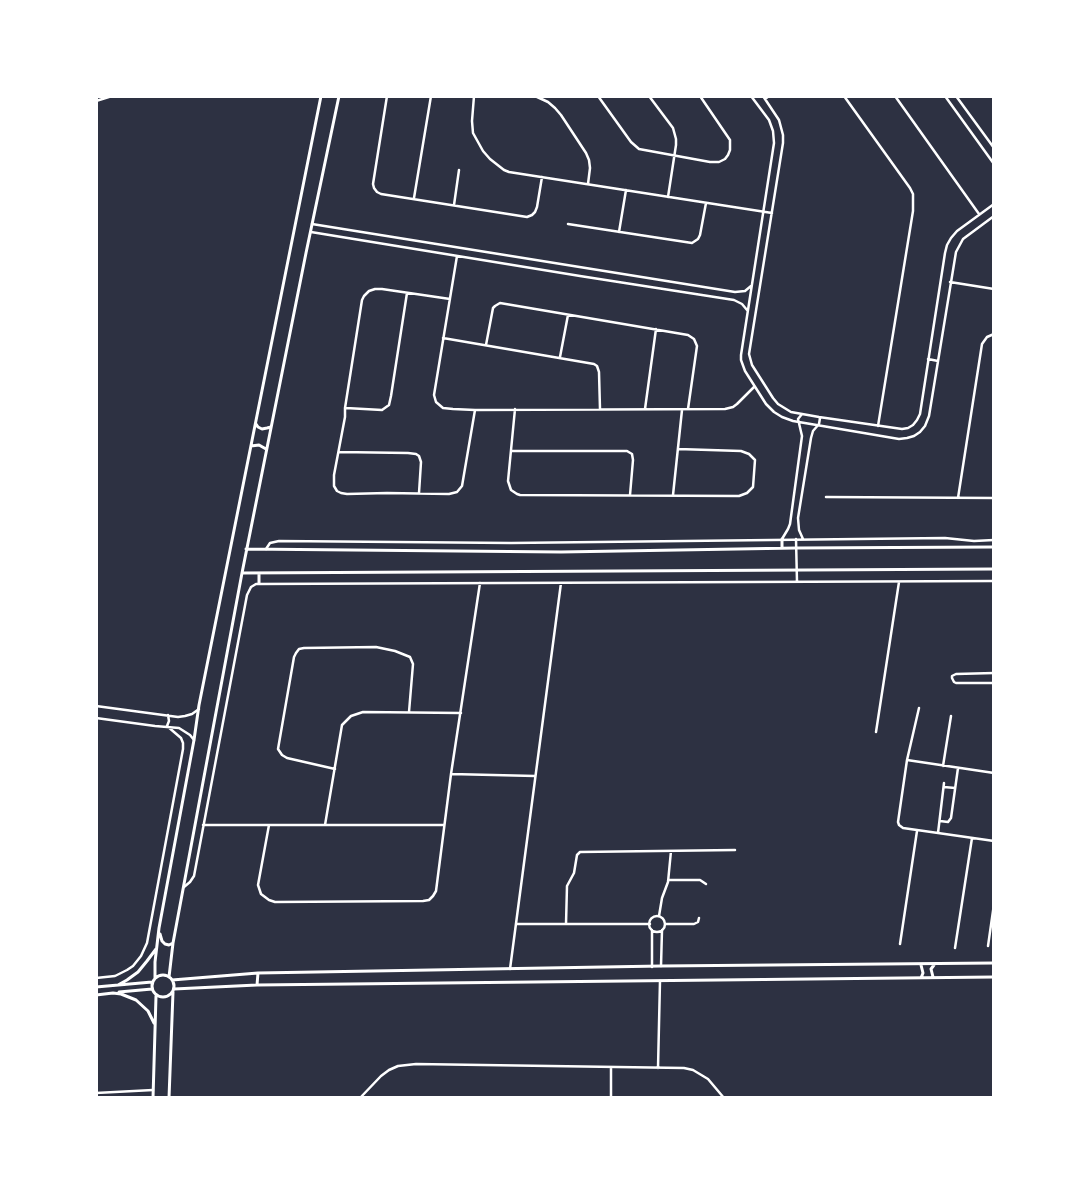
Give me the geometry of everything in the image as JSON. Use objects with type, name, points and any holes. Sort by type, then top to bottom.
[{"type":"street","points":[[96,101],[112,96]]},
{"type":"street","points":[[155,978],[157,946],[199,709],[321,96]]},
{"type":"street","points":[[169,977],[173,943],[246,549],[339,96]]},
{"type":"street","points":[[386,96],[372,184],[377,192],[527,217],[532,215],[537,207],[542,177]]},
{"type":"street","points":[[414,199],[431,96]]},
{"type":"street","points":[[474,96],[473,132],[483,151],[504,170],[772,213]]},
{"type":"street","points":[[535,96],[548,102],[561,114],[586,153],[590,168],[588,184]]},
{"type":"street","points":[[598,96],[634,146],[644,151],[715,162],[725,159],[731,144],[728,135],[700,96]]},
{"type":"street","points":[[649,96],[670,124],[675,134],[676,145],[668,197]]},
{"type":"street","points":[[751,96],[769,120],[773,131],[774,150],[741,360],[754,387],[770,408],[787,420],[899,439],[914,436],[920,432],[928,421],[956,252],[968,234],[994,216]]},
{"type":"street","points":[[769,96],[764,98],[778,120],[783,135],[782,152],[749,354],[752,365],[778,404],[791,412],[902,429],[913,425],[920,414],[947,245],[957,231],[994,204]]},
{"type":"street","points":[[844,96],[910,188],[914,200],[878,426]]},
{"type":"street","points":[[894,96],[979,214]]},
{"type":"street","points":[[945,96],[994,164]]},
{"type":"street","points":[[956,96],[994,148]]},
{"type":"street","points":[[454,206],[459,170]]},
{"type":"street","points":[[619,232],[626,190]]},
{"type":"street","points":[[568,224],[692,243],[700,236],[706,203]]},
{"type":"street","points":[[312,224],[735,292],[745,291],[752,285]]},
{"type":"street","points":[[310,232],[734,300],[742,304],[748,312]]},
{"type":"street","points":[[457,256],[434,398],[439,405],[447,409],[729,408],[737,404],[754,387]]},
{"type":"street","points":[[950,282],[994,289]]},
{"type":"street","points":[[450,299],[382,288],[369,291],[362,300],[334,486],[341,494],[454,494],[462,486],[475,410]]},
{"type":"street","points":[[345,408],[378,410],[389,405],[407,293]]},
{"type":"street","points":[[486,345],[492,311],[498,304],[688,335],[696,342],[688,409]]},
{"type":"street","points":[[560,357],[568,314]]},
{"type":"street","points":[[645,409],[656,329]]},
{"type":"street","points":[[958,498],[982,344],[987,337],[994,334]]},
{"type":"street","points":[[444,338],[591,363],[597,366],[599,372],[600,409]]},
{"type":"street","points":[[928,359],[938,361]]},
{"type":"street","points":[[515,409],[508,481],[511,490],[516,494],[739,496],[747,493],[753,487],[755,460],[749,454],[741,451],[678,449]]},
{"type":"street","points":[[673,495],[682,409]]},
{"type":"street","points":[[782,548],[782,539],[790,524],[802,432],[798,419],[802,414]]},
{"type":"street","points":[[803,539],[799,530],[798,518],[810,438],[820,422],[819,417]]},
{"type":"street","points":[[255,423],[262,429],[271,426]]},
{"type":"street","points":[[250,447],[259,445],[266,449]]},
{"type":"street","points":[[511,451],[627,451],[632,454],[633,460],[630,495]]},
{"type":"street","points":[[338,452],[408,452],[416,454],[421,462],[419,493]]},
{"type":"street","points":[[826,497],[994,498]]},
{"type":"street","points":[[266,550],[270,543],[279,542],[511,543],[945,538],[994,540]]},
{"type":"street","points":[[796,539],[797,582]]},
{"type":"street","points":[[246,549],[561,552],[994,547]]},
{"type":"street","points":[[242,573],[994,569]]},
{"type":"street","points":[[259,573],[259,583]]},
{"type":"street","points":[[183,888],[194,876],[247,595],[251,587],[259,583],[994,581]]},
{"type":"street","points":[[876,732],[899,582]]},
{"type":"street","points":[[269,825],[258,885],[263,896],[269,900],[276,902],[423,901],[429,900],[433,896],[436,891],[451,774],[480,583]]},
{"type":"street","points":[[510,969],[561,583]]},
{"type":"street","points":[[335,768],[287,758],[279,751],[278,746],[294,657],[297,651],[304,648],[376,647],[395,651],[410,657],[413,664],[409,712]]},
{"type":"street","points":[[994,673],[956,674],[952,676],[956,683],[994,682]]},
{"type":"street","points":[[96,706],[178,717],[192,714],[199,709]]},
{"type":"street","points":[[919,708],[907,760],[898,822],[903,828],[917,831],[994,841]]},
{"type":"street","points":[[325,825],[342,725],[351,716],[363,712],[461,713]]},
{"type":"street","points":[[167,726],[169,721],[168,715]]},
{"type":"street","points":[[943,766],[951,716]]},
{"type":"street","points":[[96,718],[179,728],[185,730],[194,740]]},
{"type":"street","points":[[96,978],[115,976],[133,966],[141,956],[147,943],[183,749],[181,738],[167,726]]},
{"type":"street","points":[[907,760],[994,773]]},
{"type":"street","points":[[940,821],[948,822],[951,818],[958,768]]},
{"type":"street","points":[[451,774],[536,776]]},
{"type":"street","points":[[938,833],[944,785],[955,788]]},
{"type":"street","points":[[203,825],[444,825]]},
{"type":"street","points":[[900,944],[917,831]]},
{"type":"street","points":[[955,948],[972,838]]},
{"type":"street","points":[[566,924],[568,886],[574,873],[579,853],[735,850]]},
{"type":"street","points":[[665,924],[660,916],[662,898],[668,880],[671,851]]},
{"type":"street","points":[[668,880],[700,880],[706,884]]},
{"type":"street","points":[[988,946],[994,904]]},
{"type":"street","points":[[652,966],[650,924],[653,918],[660,916]]},
{"type":"street","points":[[665,924],[694,924],[698,922],[699,918]]},
{"type":"street","points":[[516,924],[650,924]]},
{"type":"street","points":[[661,966],[662,930],[665,924]]},
{"type":"street","points":[[160,928],[163,943],[167,945],[173,943]]},
{"type":"street","points":[[651,928],[655,931],[662,930]]},
{"type":"street","points":[[118,985],[138,972],[157,946]]},
{"type":"street","points":[[172,980],[258,973],[652,966],[994,963]]},
{"type":"street","points":[[921,964],[923,972],[921,978]]},
{"type":"street","points":[[933,978],[931,969],[934,964]]},
{"type":"street","points":[[257,985],[258,973]]},
{"type":"street","points":[[153,1098],[156,996],[152,989],[152,982],[155,978],[162,975],[169,977],[174,984],[169,1098]]},
{"type":"street","points":[[156,996],[165,998],[173,991],[257,985],[994,977]]},
{"type":"street","points":[[658,1068],[660,981]]},
{"type":"street","points":[[96,987],[152,982]]},
{"type":"street","points":[[96,994],[152,989]]},
{"type":"street","points":[[113,993],[136,1000],[148,1011],[154,1026]]},
{"type":"street","points":[[360,1098],[389,1070],[407,1064],[684,1068],[693,1070],[708,1079],[724,1098]]},
{"type":"street","points":[[611,1067],[611,1098]]},
{"type":"street","points":[[96,1093],[153,1090]]}]
